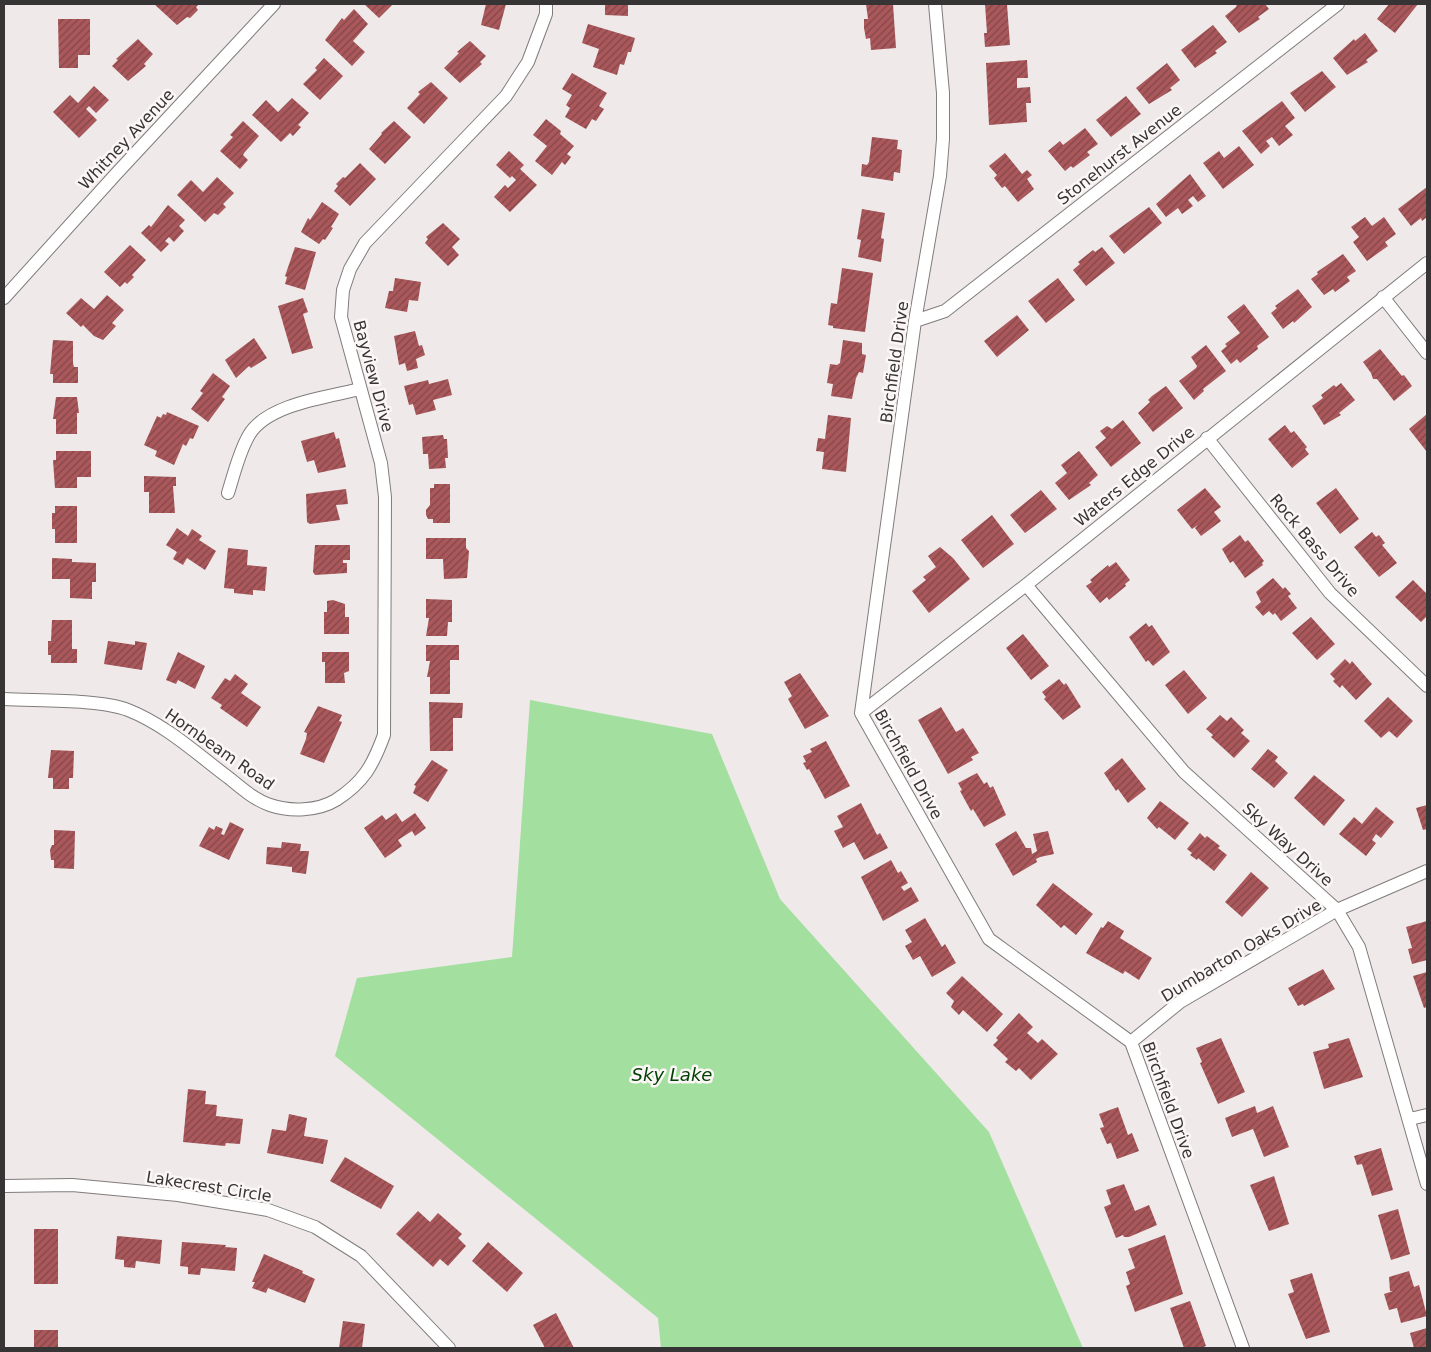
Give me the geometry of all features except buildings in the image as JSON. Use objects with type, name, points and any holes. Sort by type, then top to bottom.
[{"type":"street","name":"Whitney Avenue","points":[[4,298],[274,4]]},
{"type":"street","name":"Bayview Drive","points":[[354,789],[373,765],[384,735],[385,497],[381,463],[341,317],[343,290],[350,269],[365,243],[506,96],[528,62],[546,14],[546,4]]},
{"type":"street","name":"Birchfield Drive","points":[[935,4],[943,94],[943,139],[940,176],[915,321],[861,713],[989,939],[1132,1042],[1243,1348]]},
{"type":"street","name":"Stonehurst Avenue","points":[[915,321],[945,311],[1338,4]]},
{"type":"street","name":"Waters Edge Drive","points":[[861,713],[1026,585],[1427,263]]},
{"type":"street","points":[[1383,298],[1427,353]]},
{"type":"street","points":[[228,493],[250,434],[266,417],[282,409],[360,389]]},
{"type":"street","name":"Rock Bass Drive","points":[[1207,438],[1330,593],[1427,686]]},
{"type":"street","name":"Sky Way Drive","points":[[1026,585],[1184,772],[1337,910],[1359,947],[1427,1184]]},
{"type":"street","name":"Hornbeam Road","points":[[4,699],[98,705],[126,710],[155,722],[247,792],[270,805],[298,809],[325,807],[354,789]]},
{"type":"street","name":"Dumbarton Oaks Drive","points":[[1132,1042],[1180,1002],[1337,910],[1427,870]]},
{"type":"street","points":[[1410,1120],[1427,1115]]},
{"type":"street","name":"Lakecrest Circle","points":[[4,1186],[72,1184],[178,1195],[268,1210],[315,1227],[361,1256],[449,1348]]},
{"type":"water","name":"Sky Lake","points":[[530,700],[712,734],[780,899],[989,1132],[1083,1348],[661,1348],[658,1318],[335,1056],[357,978],[512,957]]}]
